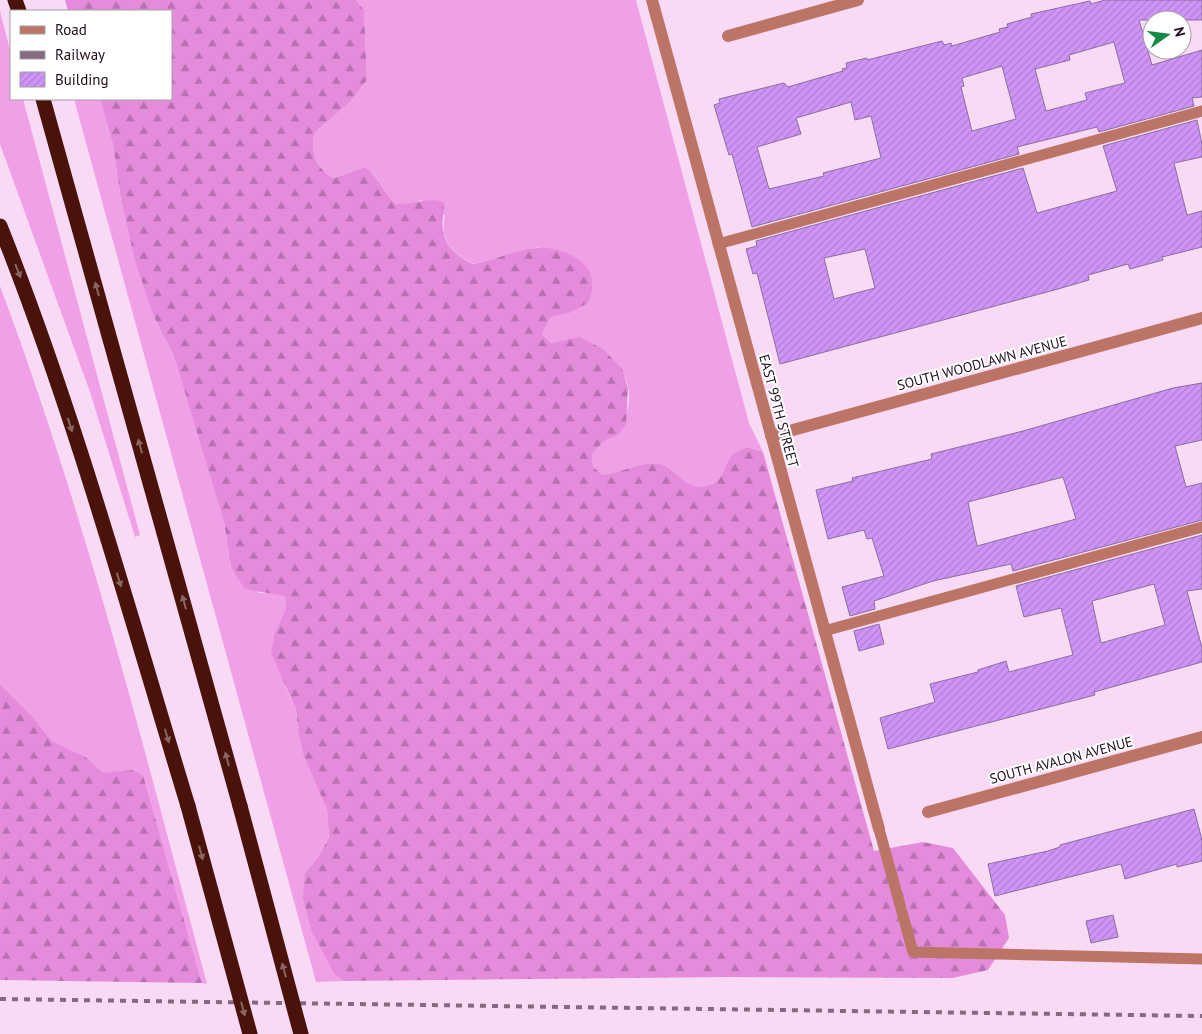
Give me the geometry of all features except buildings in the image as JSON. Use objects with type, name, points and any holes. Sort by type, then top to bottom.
[{"type":"highway","points":[[43,100],[240,806],[301,1034]]},
{"type":"highway","points":[[0,226],[22,280],[87,476],[188,806],[250,1034]]},
{"type":"street","name":"EAST 99TH STREET","points":[[652,0],[879,829]]},
{"type":"street","points":[[728,36],[858,0]]},
{"type":"street","name":"SOUTH WOODLAWN AVENUE","points":[[771,436],[1202,318]]},
{"type":"street","name":"SOUTH AVALON AVENUE","points":[[928,812],[1202,737]]},
{"type":"lane","points":[[718,244],[1202,111]]},
{"type":"lane","points":[[824,631],[1202,526]]},
{"type":"lane","points":[[879,829],[913,952],[1202,959]]},
{"type":"shaded area","points":[[356,0],[636,0],[749,423],[763,452],[747,447],[735,453],[730,457],[718,480],[706,486],[692,485],[657,463],[650,463],[603,475],[593,467],[592,454],[603,442],[618,435],[626,414],[629,389],[626,379],[614,363],[580,338],[551,343],[542,334],[551,317],[569,313],[539,247],[474,264],[453,250],[445,239],[445,215],[421,200],[410,205],[396,204],[366,167],[334,178],[318,165],[313,148],[314,133],[349,103],[367,80],[364,10]]},
{"type":"shaded area","points":[[0,11],[10,50],[10,100],[23,100],[140,535],[135,537],[90,392],[0,144]]},
{"type":"shaded area","points":[[74,100],[100,100],[113,145],[120,193],[154,317],[174,356],[224,522],[231,567],[259,593],[273,593],[286,597],[286,608],[275,632],[286,688],[296,709],[298,730],[327,809],[329,836],[318,857],[305,873],[324,952],[334,974],[344,981],[316,982]]},
{"type":"shaded area","points":[[0,286],[59,458],[112,632],[207,984],[202,983],[143,775],[132,770],[102,774],[86,757],[52,741],[31,715],[0,684]]},
{"type":"green space","points":[[65,0],[356,0],[364,10],[367,80],[349,103],[314,133],[313,148],[318,165],[334,178],[366,167],[396,204],[431,200],[444,202],[443,227],[446,242],[453,251],[473,264],[521,251],[544,248],[568,254],[587,267],[592,285],[588,303],[569,313],[551,317],[542,334],[551,343],[580,337],[603,349],[622,369],[628,388],[626,424],[618,435],[603,442],[592,454],[593,467],[603,475],[650,463],[657,463],[692,485],[706,486],[718,480],[730,457],[735,453],[747,447],[763,452],[874,851],[923,842],[953,848],[1005,915],[1009,938],[988,970],[953,978],[729,977],[344,981],[334,974],[311,929],[303,898],[305,873],[318,857],[329,837],[327,809],[304,756],[298,730],[296,709],[271,653],[275,632],[286,608],[286,597],[244,588],[231,567],[224,522],[174,356],[154,317],[135,261],[120,193],[113,145],[100,100],[172,100],[172,10],[68,10]]},
{"type":"green space","points":[[0,684],[31,715],[52,741],[86,757],[102,773],[132,770],[143,775],[202,983],[0,980]]},
{"type":"railway","points":[[0,999],[1202,1016]]}]
